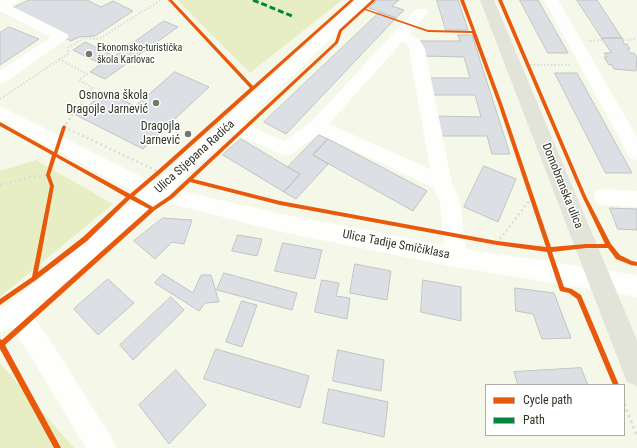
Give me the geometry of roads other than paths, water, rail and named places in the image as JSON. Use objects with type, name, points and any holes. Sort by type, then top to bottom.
[{"type":"main road","name":"Domobranska ulica","points":[[487,0],[637,372]]},
{"type":"street","points":[[0,78],[62,37],[0,6],[12,0]]},
{"type":"street","name":"Ulica Stjepana Radića","points":[[7,317],[159,179],[230,125],[364,0]]},
{"type":"street","points":[[551,0],[586,65],[637,153]]},
{"type":"street","points":[[230,125],[285,149],[318,126],[320,122],[422,12]]},
{"type":"street","points":[[401,36],[414,42],[417,49],[442,183],[450,203],[456,257]]},
{"type":"street","name":"Ulica Tadije Smičiklasa","points":[[0,112],[57,146],[159,179],[277,222],[456,257],[600,282],[637,286]]},
{"type":"street","points":[[318,126],[442,183]]},
{"type":"street","points":[[603,197],[637,199]]},
{"type":"street","points":[[7,317],[39,346],[102,448]]},
{"type":"place","name":"Ekonomsko-turistička škola Karlovac","points":[[89,54]]},
{"type":"place","name":"Osnovna škola Dragojle Jarnević","points":[[156,103]]},
{"type":"place","name":"Dragojla Jarnević","points":[[188,134]]}]
